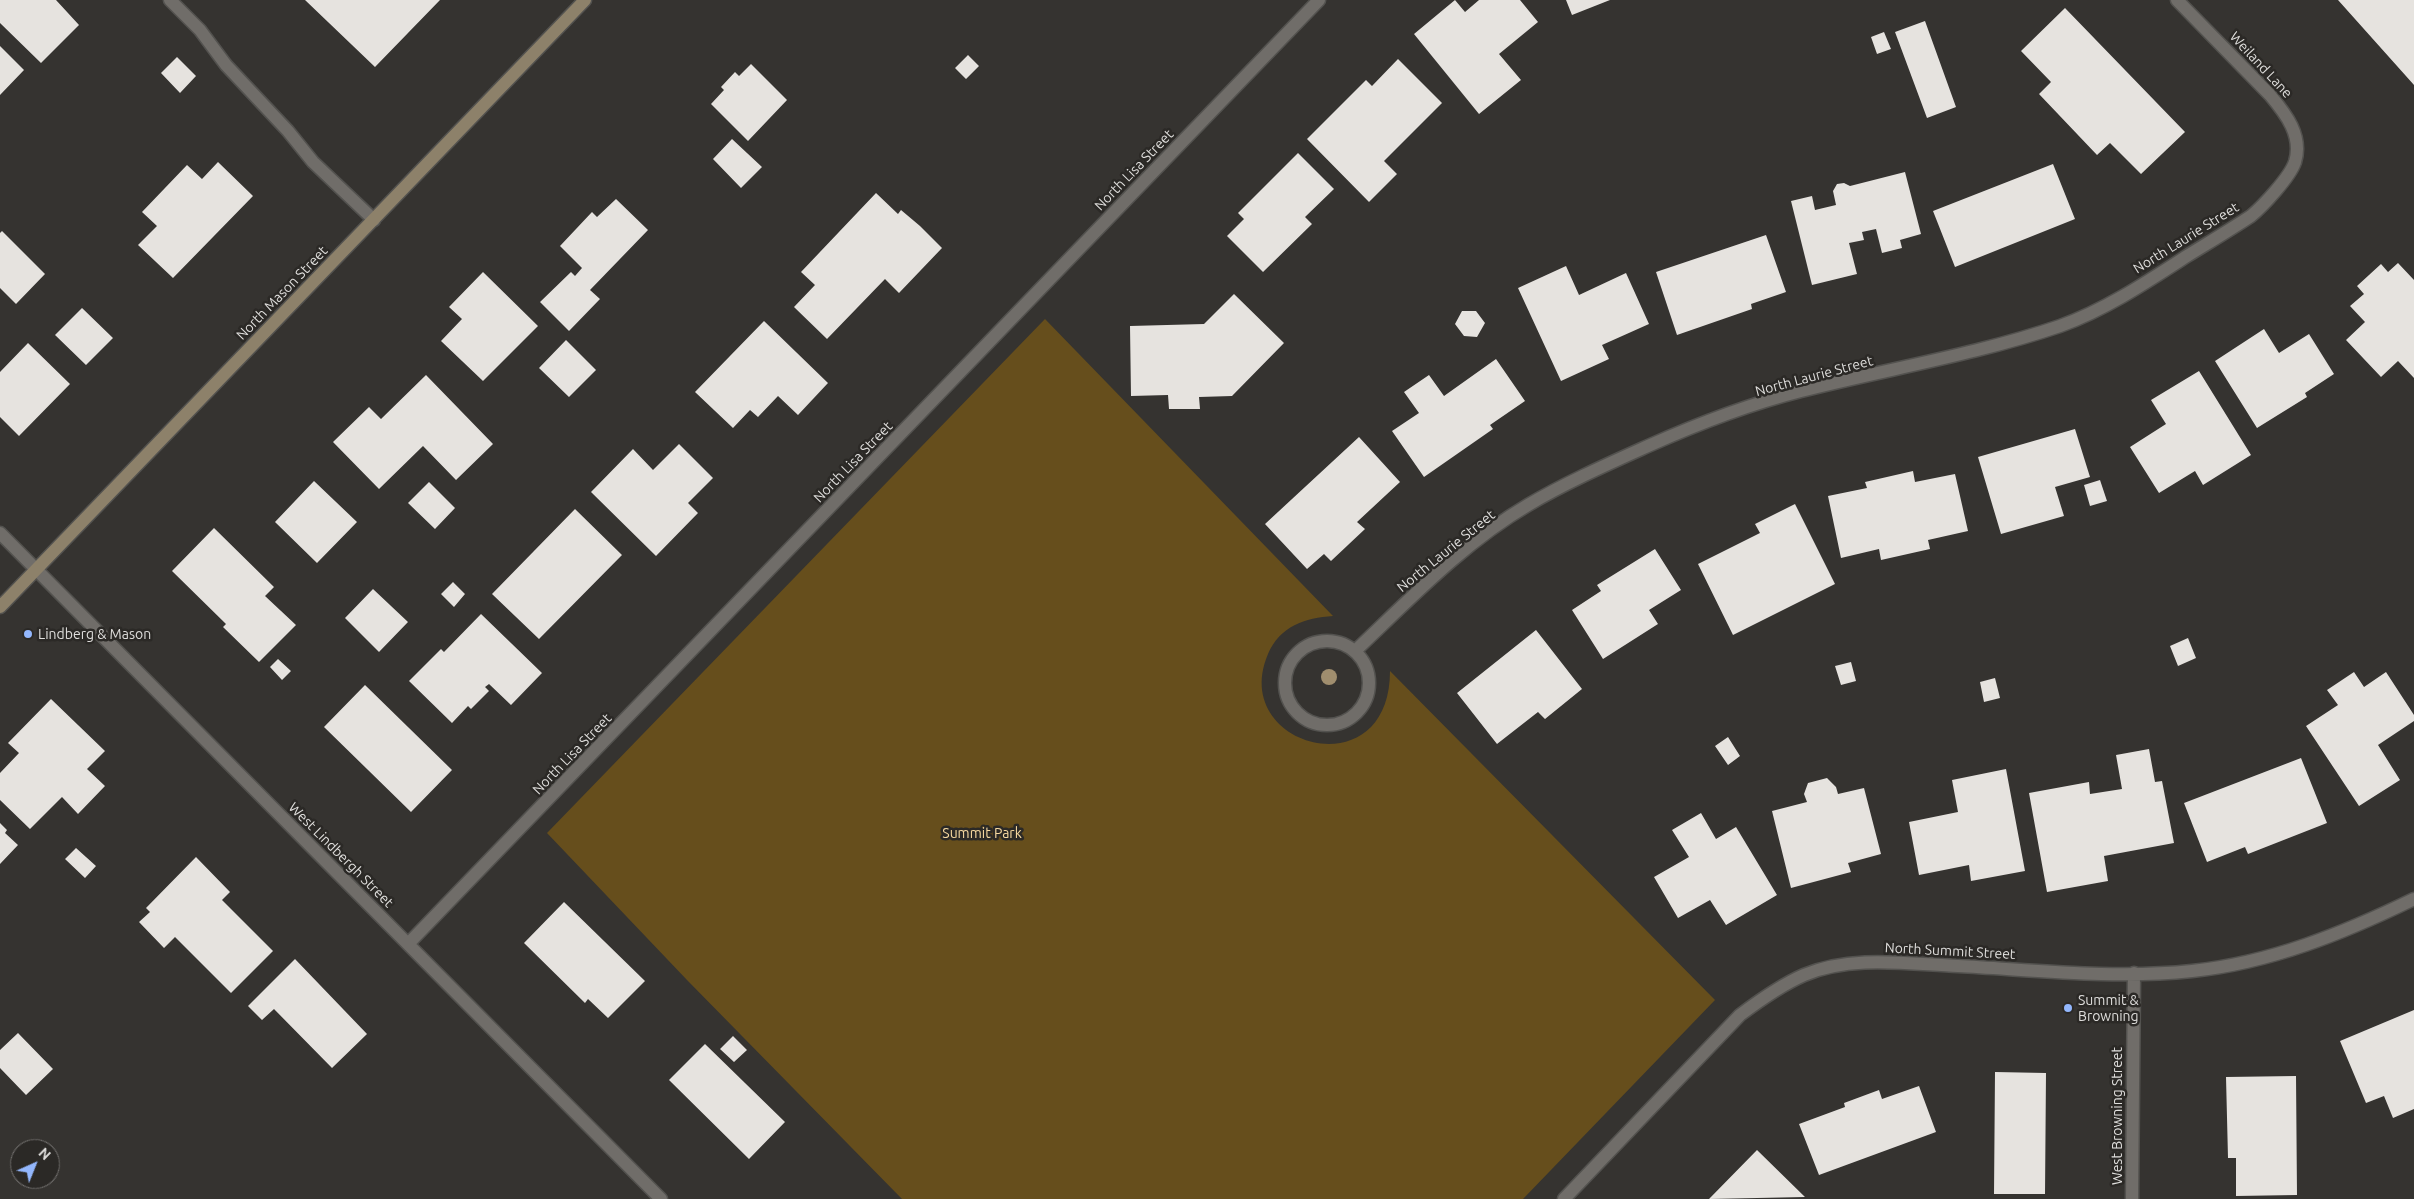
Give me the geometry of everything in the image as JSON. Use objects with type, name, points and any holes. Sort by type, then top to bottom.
[{"type":"main road","name":"North Mason Street","points":[[0,607],[585,0]]},
{"type":"street","points":[[170,0],[200,30],[226,64],[288,131],[312,162],[374,220]]},
{"type":"street","name":"North Lisa Street","points":[[408,944],[1319,0]]},
{"type":"street","name":"Weiland Lane","points":[[2177,0],[2283,110],[2293,128],[2297,143],[2294,164]]},
{"type":"street","name":"North Laurie Street","points":[[1355,651],[1418,590],[1475,542],[1527,505],[1649,446],[1741,411],[1799,392],[1922,364],[2061,325],[2109,303],[2253,214],[2276,189],[2294,164]]},
{"type":"street","name":"West Lindbergh Street","points":[[0,533],[661,1199]]},
{"type":"street","points":[[1331,641],[1344,644],[1355,651],[1364,662],[1369,674],[1370,687],[1366,700],[1359,711],[1349,720],[1336,725],[1310,722],[1299,715],[1285,692],[1288,666],[1295,655],[1306,646],[1318,642],[1331,641]]},
{"type":"street","name":"North Summit Street","points":[[1564,1199],[1740,1014],[1769,994],[1804,975],[1869,962],[2058,972],[2134,973],[2192,971],[2269,956],[2358,925],[2414,899]]},
{"type":"street","name":"West Browning Street","points":[[2132,1199],[2134,973]]},
{"type":"green space","name":"Summit Park","points":[[1045,319],[1333,616],[1313,619],[1294,625],[1286,630],[1273,644],[1268,654],[1262,686],[1270,713],[1289,732],[1314,742],[1341,743],[1365,732],[1383,709],[1390,671],[1715,1000],[1523,1199],[902,1199],[687,980],[547,833]]},
{"type":"building","points":[[0,0],[56,0],[79,25],[41,63],[0,23]]},
{"type":"building","points":[[305,0],[440,0],[375,67]]},
{"type":"building","points":[[1455,0],[1465,12],[1479,0],[1520,0],[1538,22],[1499,54],[1521,80],[1479,114],[1414,34]]},
{"type":"building","points":[[1566,0],[1610,0],[1572,15]]},
{"type":"building","points":[[2338,0],[2414,0],[2414,85]]},
{"type":"building","points":[[2065,8],[2185,132],[2141,174],[2110,143],[2097,155],[2039,94],[2051,82],[2021,51]]},
{"type":"building","points":[[1925,21],[1956,107],[1927,118],[1895,32]]},
{"type":"building","points":[[1884,32],[1891,49],[1877,54],[1871,37]]},
{"type":"building","points":[[0,46],[24,70],[0,95]]},
{"type":"building","points":[[968,55],[979,66],[966,79],[955,68]]},
{"type":"building","points":[[177,57],[196,76],[180,93],[161,73]]},
{"type":"building","points":[[1398,59],[1442,103],[1384,161],[1397,174],[1369,202],[1307,139],[1366,80],[1372,86]]},
{"type":"building","points":[[751,64],[787,100],[748,141],[711,104],[724,90],[721,87],[735,72],[739,76]]},
{"type":"building","points":[[732,139],[762,167],[741,188],[713,159]]},
{"type":"building","points":[[1298,153],[1334,189],[1305,217],[1312,224],[1263,272],[1227,236],[1244,219],[1238,213]]},
{"type":"building","points":[[218,162],[253,196],[173,278],[138,245],[157,226],[142,212],[187,165],[202,179]]},
{"type":"building","points":[[2053,164],[2075,219],[1955,267],[1933,211]]},
{"type":"building","points":[[1905,172],[1921,234],[1900,240],[1902,248],[1882,253],[1876,229],[1862,232],[1864,240],[1849,243],[1857,274],[1812,285],[1791,201],[1812,196],[1815,210],[1836,205],[1833,191],[1837,184],[1844,183],[1850,186]]},
{"type":"building","points":[[876,193],[898,214],[901,210],[942,248],[899,293],[885,279],[827,339],[794,307],[815,285],[801,272]]},
{"type":"building","points":[[616,199],[648,230],[590,290],[600,299],[569,331],[540,302],[571,272],[575,276],[582,268],[560,246],[592,212],[597,217]]},
{"type":"building","points":[[2,231],[45,274],[16,304],[0,288],[0,233]]},
{"type":"building","points":[[1766,235],[1786,292],[1751,304],[1752,309],[1677,335],[1656,272]]},
{"type":"building","points":[[2398,263],[2414,280],[2414,378],[2398,361],[2381,377],[2346,340],[2365,322],[2350,306],[2364,294],[2357,286],[2381,264],[2388,272]]},
{"type":"building","points":[[1566,266],[1579,295],[1626,273],[1649,324],[1602,345],[1609,359],[1561,381],[1518,288]]},
{"type":"building","points":[[483,272],[538,326],[483,381],[441,341],[462,319],[449,307]]},
{"type":"building","points":[[1234,294],[1284,343],[1232,396],[1199,397],[1200,409],[1169,409],[1168,395],[1131,396],[1130,326],[1204,324]]},
{"type":"building","points":[[82,308],[113,338],[86,365],[55,335]]},
{"type":"building","points":[[1462,311],[1476,311],[1485,323],[1477,337],[1464,336],[1455,324]]},
{"type":"building","points":[[764,321],[828,383],[798,415],[778,396],[758,417],[750,410],[733,428],[695,392]]},
{"type":"building","points":[[2264,329],[2279,353],[2309,334],[2334,374],[2305,393],[2307,397],[2257,428],[2215,361]]},
{"type":"building","points":[[566,340],[596,370],[569,397],[539,368]]},
{"type":"building","points":[[28,343],[70,384],[19,436],[0,417],[0,372]]},
{"type":"building","points":[[1496,359],[1525,401],[1490,425],[1493,429],[1424,477],[1392,431],[1419,413],[1404,392],[1429,375],[1444,396]]},
{"type":"building","points":[[2199,371],[2251,455],[2203,485],[2195,471],[2159,493],[2130,447],[2166,424],[2151,400]]},
{"type":"building","points":[[426,375],[493,444],[456,480],[423,446],[379,489],[333,442],[369,407],[381,419]]},
{"type":"building","points":[[2075,429],[2090,477],[2055,487],[2064,516],[2001,534],[1978,457]]},
{"type":"building","points":[[1359,437],[1400,482],[1357,522],[1365,529],[1331,561],[1324,554],[1307,569],[1265,524]]},
{"type":"building","points":[[679,444],[713,478],[688,503],[698,513],[656,556],[591,492],[633,449],[653,470]]},
{"type":"building","points":[[1913,471],[1915,482],[1955,474],[1968,531],[1928,540],[1930,549],[1881,560],[1879,549],[1841,558],[1828,496],[1867,488],[1865,482]]},
{"type":"building","points":[[2100,480],[2107,501],[2090,506],[2084,485]]},
{"type":"building","points":[[314,481],[357,522],[317,563],[275,522]]},
{"type":"building","points":[[429,482],[455,508],[435,529],[408,503]]},
{"type":"building","points":[[1795,504],[1835,584],[1733,635],[1698,564],[1760,533],[1755,524]]},
{"type":"building","points":[[575,509],[622,555],[539,639],[492,594]]},
{"type":"building","points":[[214,528],[274,587],[265,596],[296,625],[259,662],[223,627],[226,624],[172,571]]},
{"type":"building","points":[[1655,549],[1681,590],[1649,610],[1658,624],[1603,659],[1572,610],[1601,591],[1597,585]]},
{"type":"building","points":[[453,582],[465,594],[454,607],[441,594]]},
{"type":"building","points":[[373,589],[408,622],[379,652],[345,618]]},
{"type":"building","points":[[481,614],[542,673],[511,705],[489,684],[485,687],[489,691],[471,709],[468,706],[452,723],[409,681],[441,649],[444,652]]},
{"type":"building","points":[[1536,630],[1582,689],[1545,719],[1538,712],[1497,744],[1457,693]]},
{"type":"building","points":[[2188,638],[2196,658],[2178,666],[2170,646]]},
{"type":"building","points":[[278,659],[291,671],[282,680],[270,667]]},
{"type":"building","points":[[1851,662],[1856,681],[1841,685],[1835,666]]},
{"type":"building","points":[[2354,672],[2364,687],[2386,672],[2414,715],[2414,721],[2378,745],[2400,780],[2359,806],[2306,726],[2338,705],[2327,690]]},
{"type":"building","points":[[1995,678],[2000,698],[1984,702],[1980,682]]},
{"type":"building","points":[[365,685],[452,770],[411,812],[324,727]]},
{"type":"building","points":[[51,699],[105,751],[87,769],[105,786],[78,814],[62,797],[30,829],[0,800],[0,773],[19,753],[8,743]]},
{"type":"building","points":[[1728,737],[1740,756],[1728,765],[1715,746]]},
{"type":"building","points":[[2149,749],[2155,782],[2162,781],[2174,843],[2104,856],[2108,881],[2047,892],[2029,793],[2089,782],[2090,794],[2122,789],[2116,755]]},
{"type":"building","points":[[2301,758],[2327,823],[2248,854],[2245,847],[2207,862],[2184,803]]},
{"type":"building","points":[[2006,769],[2025,871],[1971,881],[1969,865],[1919,875],[1909,822],[1958,812],[1952,780]]},
{"type":"building","points":[[1827,778],[1836,787],[1838,794],[1864,788],[1881,854],[1848,863],[1851,872],[1791,888],[1772,811],[1807,802],[1804,794],[1808,783]]},
{"type":"building","points":[[1701,813],[1716,839],[1736,827],[1777,895],[1726,925],[1710,900],[1678,918],[1654,877],[1689,857],[1672,830]]},
{"type":"building","points":[[0,823],[7,830],[5,833],[18,845],[0,864]]},
{"type":"building","points":[[76,848],[96,866],[85,878],[65,859]]},
{"type":"building","points":[[196,857],[230,892],[222,900],[273,951],[231,993],[175,937],[164,948],[139,922],[150,912],[146,908]]},
{"type":"building","points":[[564,902],[645,981],[608,1018],[588,999],[585,1003],[524,943]]},
{"type":"building","points":[[295,959],[367,1034],[332,1068],[274,1009],[262,1020],[248,1006]]},
{"type":"building","points":[[2414,1010],[2414,1109],[2393,1118],[2384,1096],[2366,1103],[2340,1041]]},
{"type":"building","points":[[18,1033],[53,1069],[26,1095],[0,1068],[0,1050]]},
{"type":"building","points":[[733,1036],[747,1050],[734,1062],[720,1049]]},
{"type":"building","points":[[705,1044],[785,1122],[749,1159],[669,1080]]},
{"type":"building","points":[[1995,1072],[2046,1073],[2045,1194],[1994,1194]]},
{"type":"building","points":[[2296,1076],[2297,1195],[2236,1196],[2236,1158],[2228,1158],[2226,1077]]},
{"type":"building","points":[[1919,1086],[1936,1132],[1819,1175],[1799,1124],[1845,1107],[1844,1103],[1879,1090],[1882,1099]]},
{"type":"building","points":[[1757,1150],[1805,1197],[1709,1199]]},
{"type":"place","name":"Lindberg & Mason","points":[[28,634]]},
{"type":"place","name":"Summit & Browning","points":[[2068,1008]]}]
